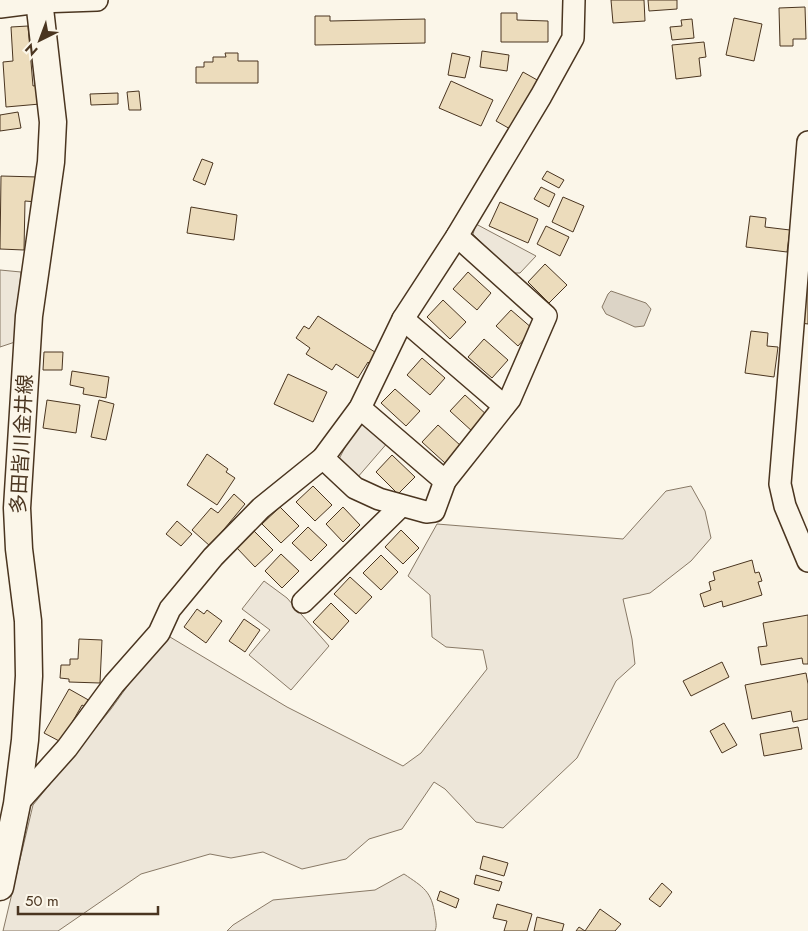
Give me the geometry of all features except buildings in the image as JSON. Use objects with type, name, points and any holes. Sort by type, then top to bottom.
[{"type":"main road","name":"多田皆川金井線","points":[[0,887],[17,804],[25,740],[29,676],[28,621],[19,549],[18,498],[29,316],[50,172],[54,122],[39,1]]},
{"type":"street","points":[[0,7],[39,1],[97,0]]},
{"type":"street","points":[[17,804],[67,748],[114,684],[159,633],[170,609],[213,557],[261,508],[323,458],[360,408],[403,319],[457,236],[541,96],[573,38],[574,0]]},
{"type":"street","points":[[808,152],[780,484],[785,506],[808,562]]},
{"type":"street","points":[[323,458],[355,488],[401,506],[434,512],[445,481],[510,399],[546,316],[457,236]]},
{"type":"street","points":[[403,319],[504,406]]},
{"type":"street","points":[[360,408],[445,481]]},
{"type":"street","points":[[303,602],[401,506]]},
{"type":"shaded area","points":[[476,224],[536,256],[520,273],[512,273],[473,234]]},
{"type":"shaded area","points":[[0,270],[21,272],[15,342],[0,347]]},
{"type":"shaded area","points":[[611,291],[646,303],[651,309],[644,326],[635,327],[606,314],[602,307]]},
{"type":"shaded area","points":[[358,422],[368,422],[389,441],[357,478],[337,463]]},
{"type":"shaded area","points":[[691,486],[705,511],[711,538],[691,561],[650,593],[623,599],[632,639],[635,664],[616,681],[577,758],[503,828],[476,822],[445,789],[434,782],[402,829],[369,839],[346,859],[302,869],[263,852],[231,858],[210,854],[141,874],[58,931],[3,931],[33,805],[111,709],[165,634],[287,707],[403,766],[421,753],[487,669],[483,650],[446,647],[432,637],[430,595],[408,576],[437,524],[623,539],[666,491]]},
{"type":"shaded area","points":[[264,581],[287,598],[329,646],[291,690],[249,655],[270,630],[242,609]]},
{"type":"shaded area","points":[[404,874],[426,890],[429,895],[434,908],[435,931],[227,931],[233,925],[273,900],[375,890]]}]
